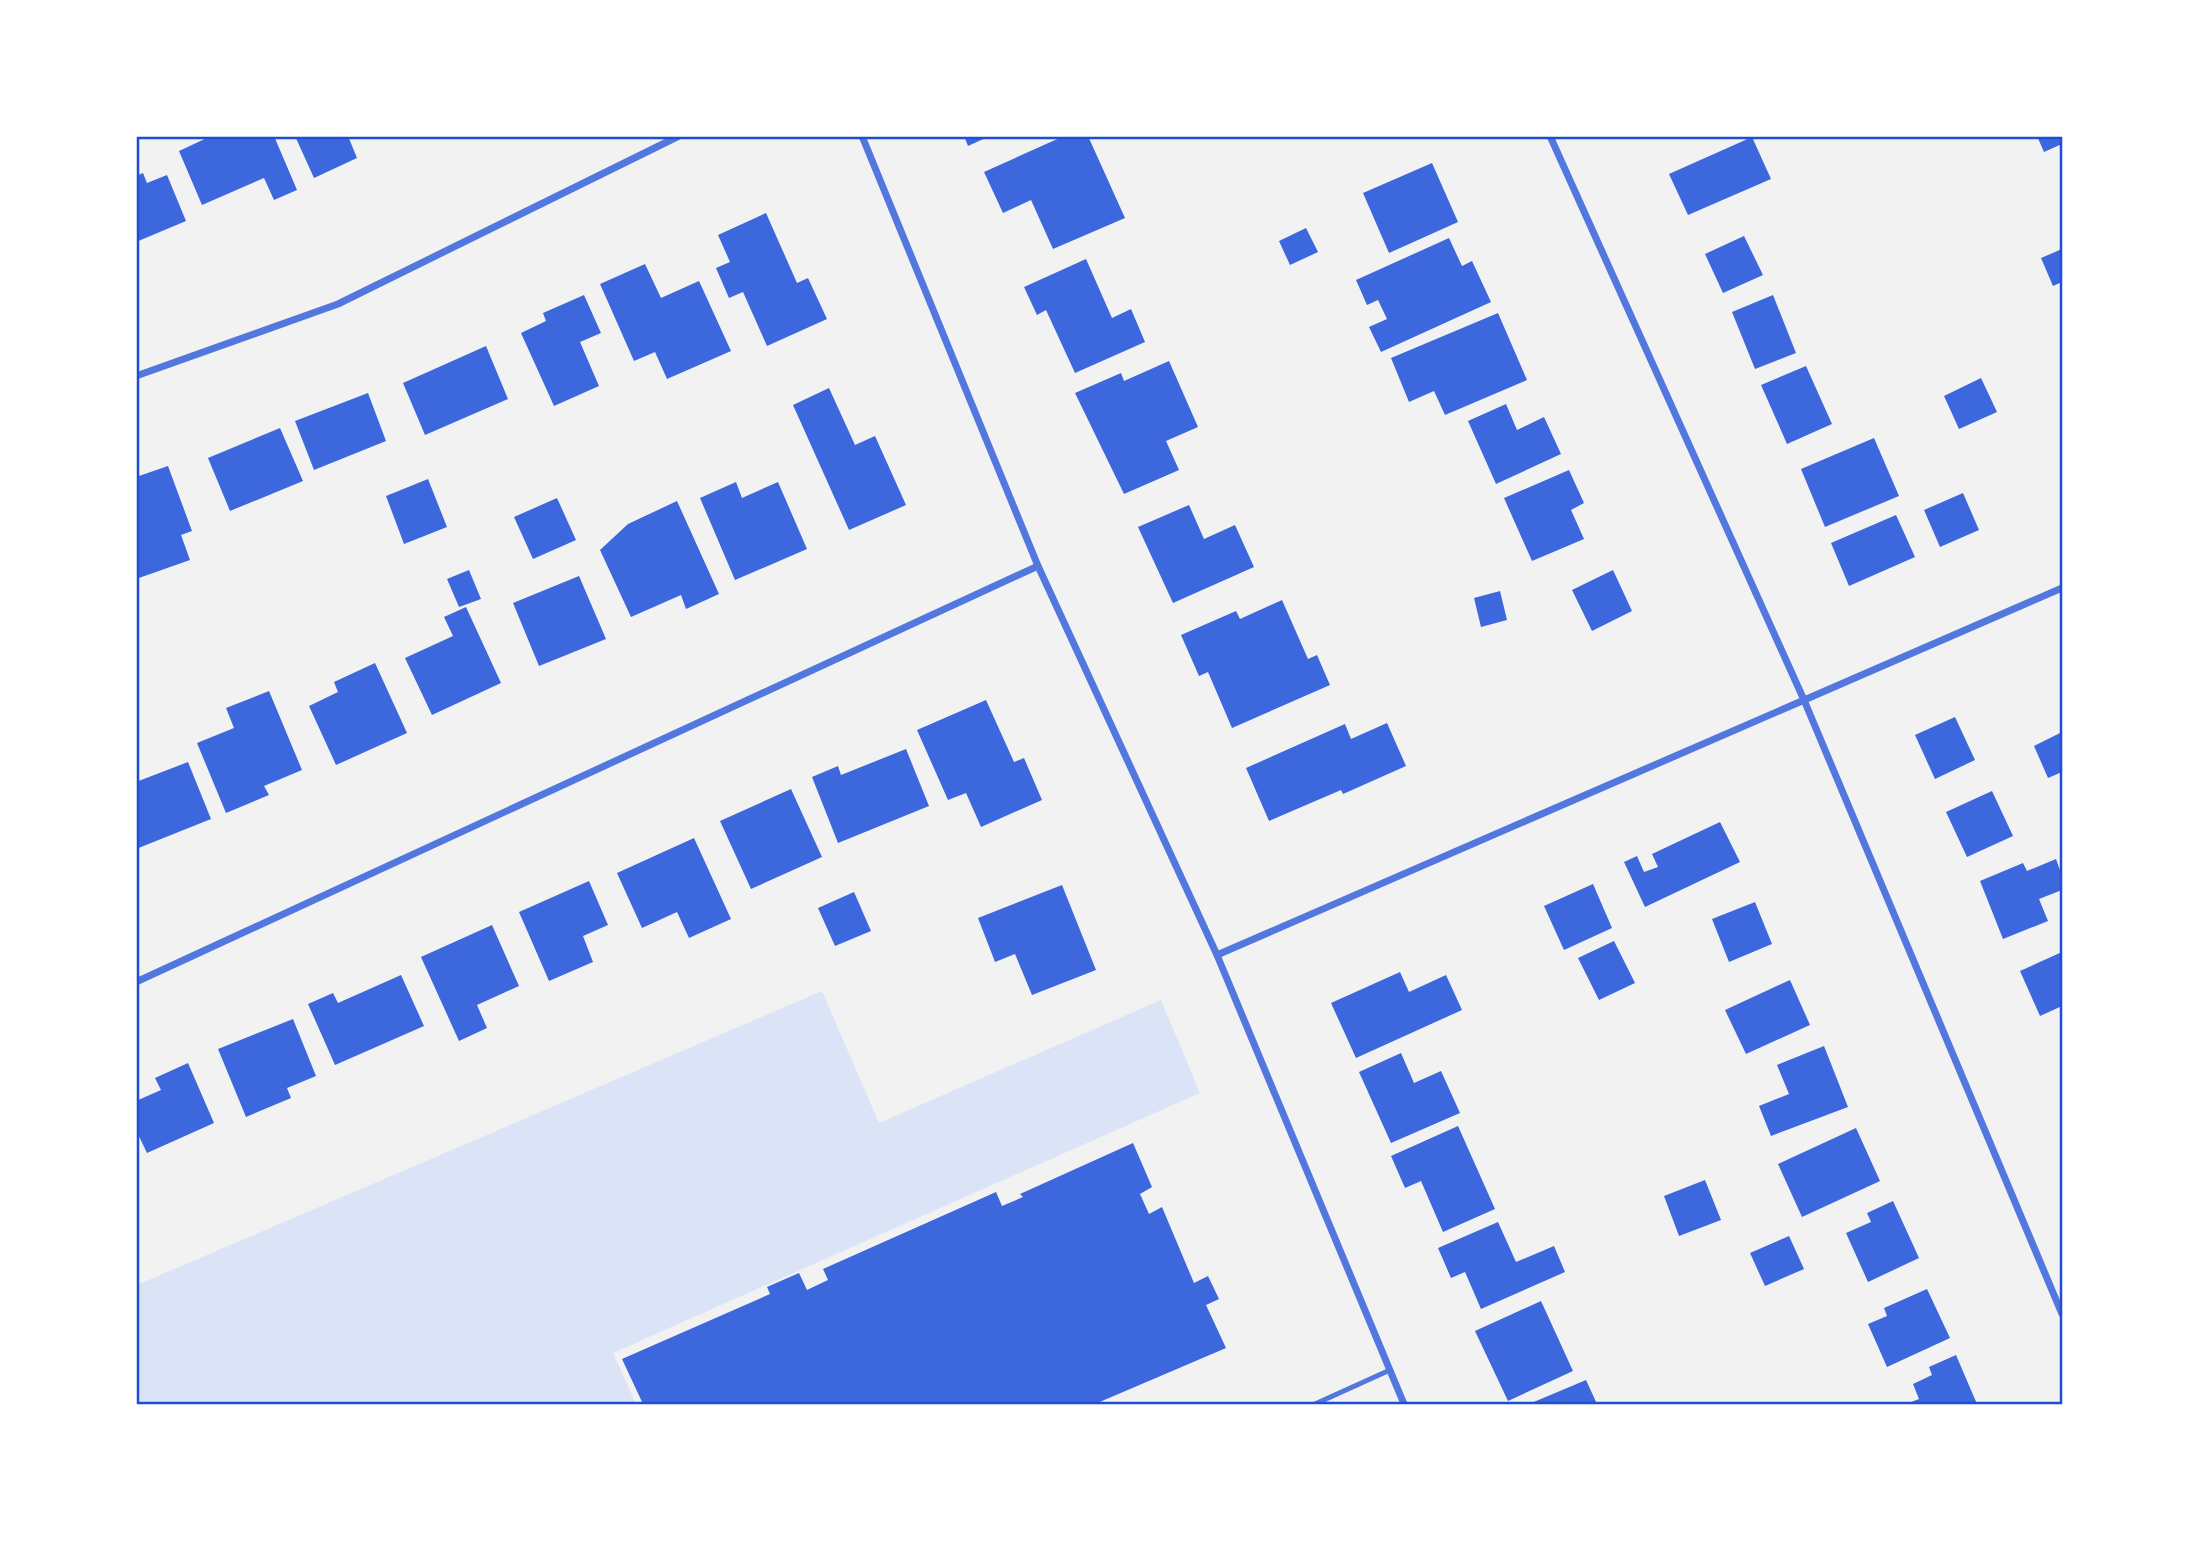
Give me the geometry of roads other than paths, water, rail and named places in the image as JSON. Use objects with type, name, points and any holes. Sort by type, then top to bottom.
[{"type":"street","points":[[136,376],[338,304],[679,136]]},
{"type":"street","points":[[862,136],[1038,566],[1217,955],[1404,1405]]},
{"type":"street","points":[[1550,136],[1804,700],[2063,1314]]},
{"type":"street","points":[[136,982],[1038,566]]},
{"type":"street","points":[[1217,955],[2063,588]]},
{"type":"lane","points":[[1315,1405],[1390,1370]]}]
